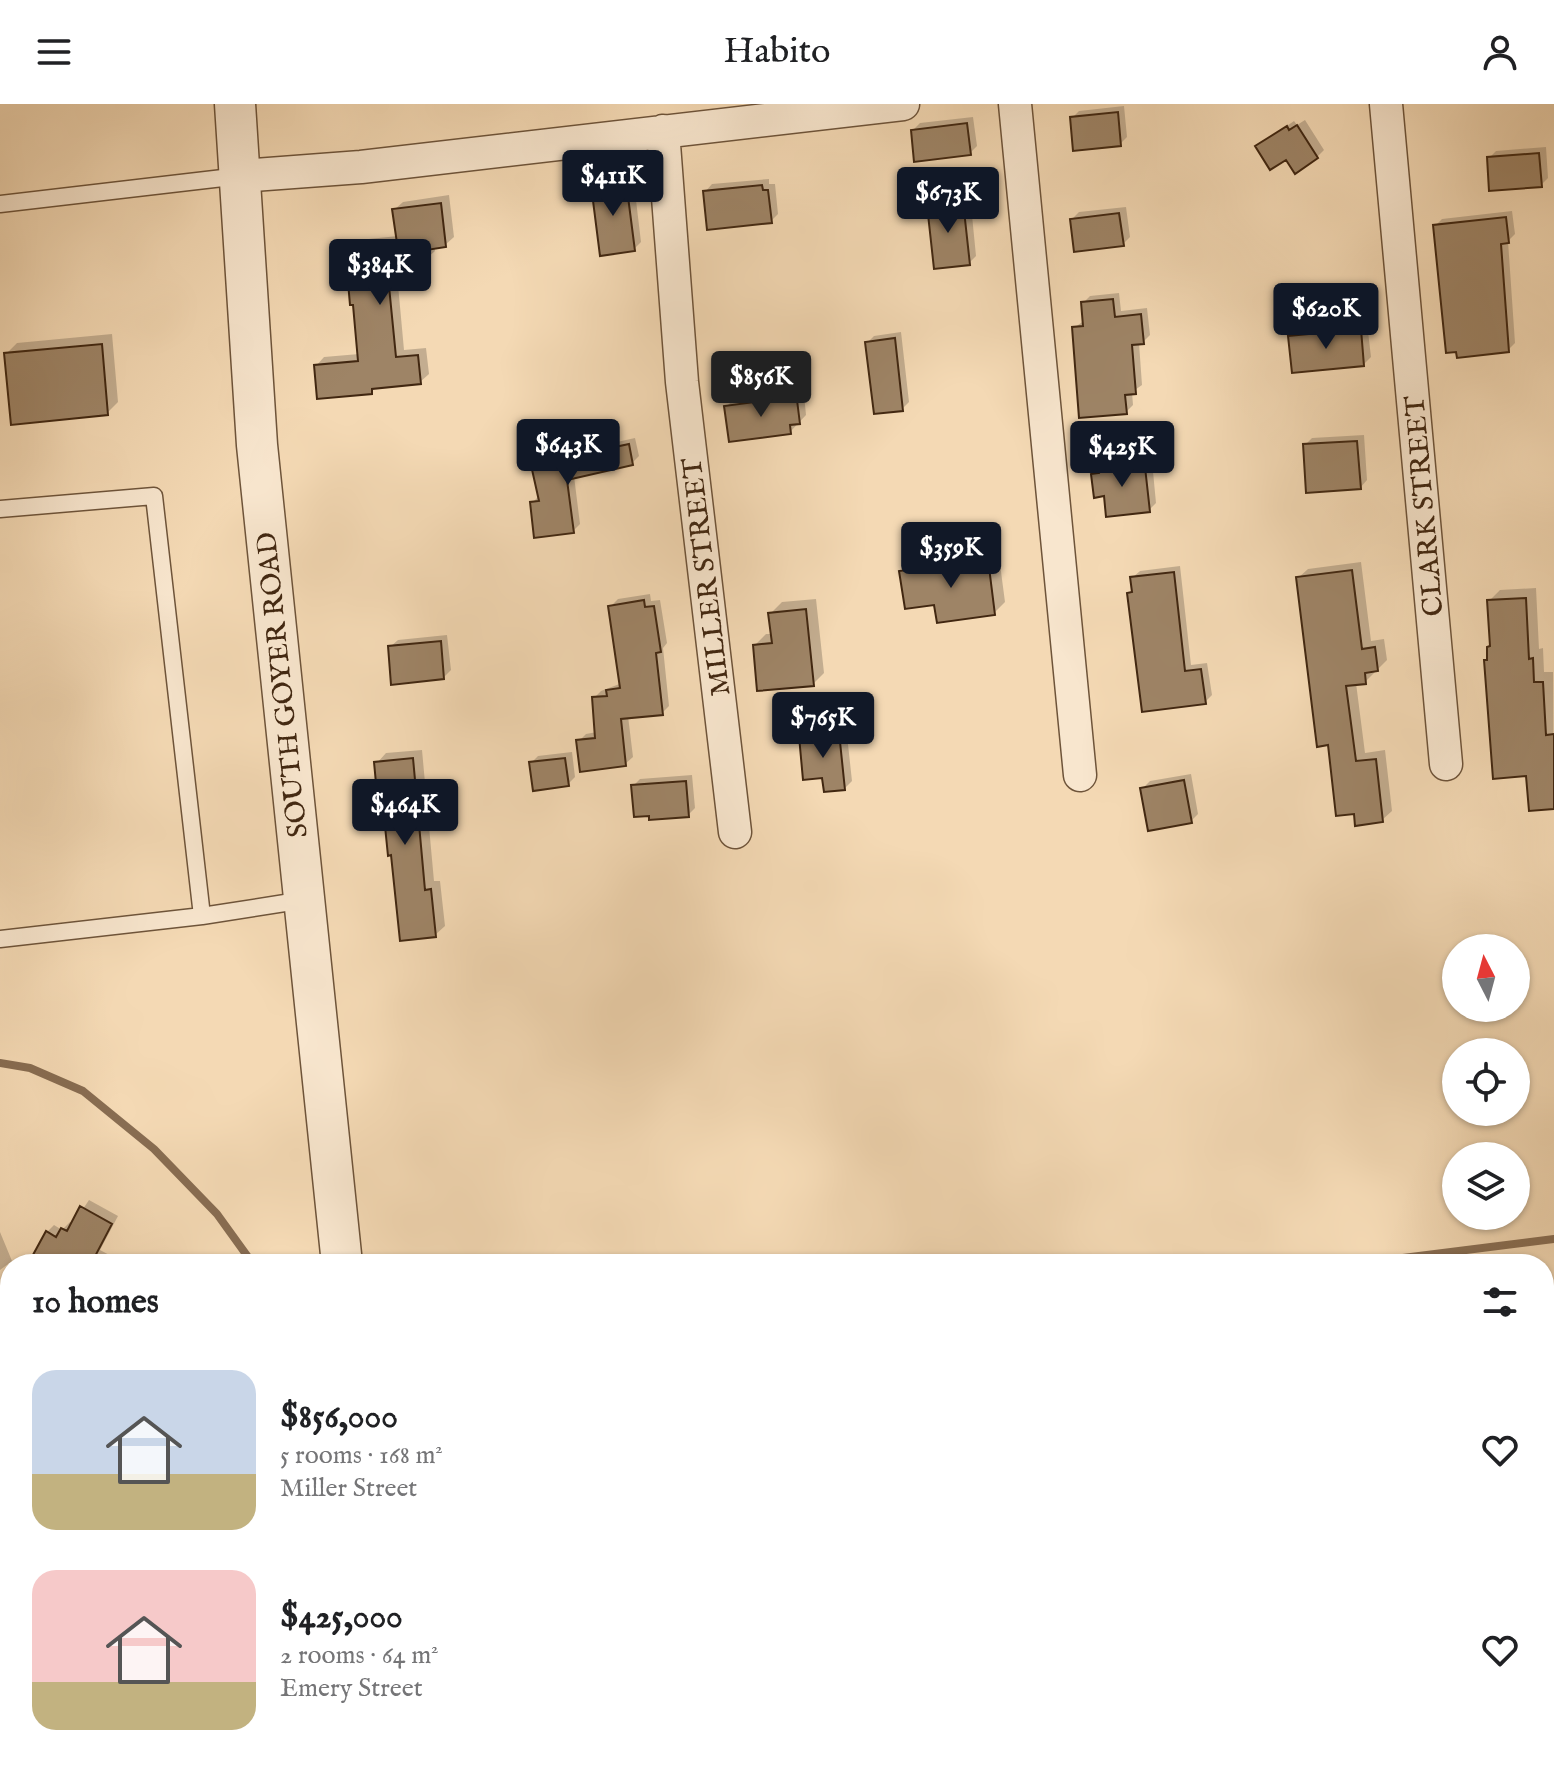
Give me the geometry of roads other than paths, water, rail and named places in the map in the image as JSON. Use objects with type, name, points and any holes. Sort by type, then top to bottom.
[{"type":"street","name":"SOUTH GOYER ROAD","points":[[235,104],[257,445],[341,1254]]},
{"type":"street","points":[[240,176],[361,167],[663,131],[824,108],[903,104]]},
{"type":"street","points":[[1015,104],[1080,775]]},
{"type":"street","name":"CLARK STREET","points":[[1386,104],[1446,764]]},
{"type":"street","name":"MILLER STREET","points":[[663,131],[682,382],[735,832]]},
{"type":"lane","points":[[0,204],[240,176]]},
{"type":"lane","points":[[0,509],[154,496],[202,916]]},
{"type":"lane","points":[[0,939],[202,916],[304,900]]},
{"type":"waterway","points":[[0,1063],[30,1068],[83,1091],[154,1149],[217,1214],[246,1254]]},
{"type":"waterway","points":[[1435,1254],[1554,1239]]}]
